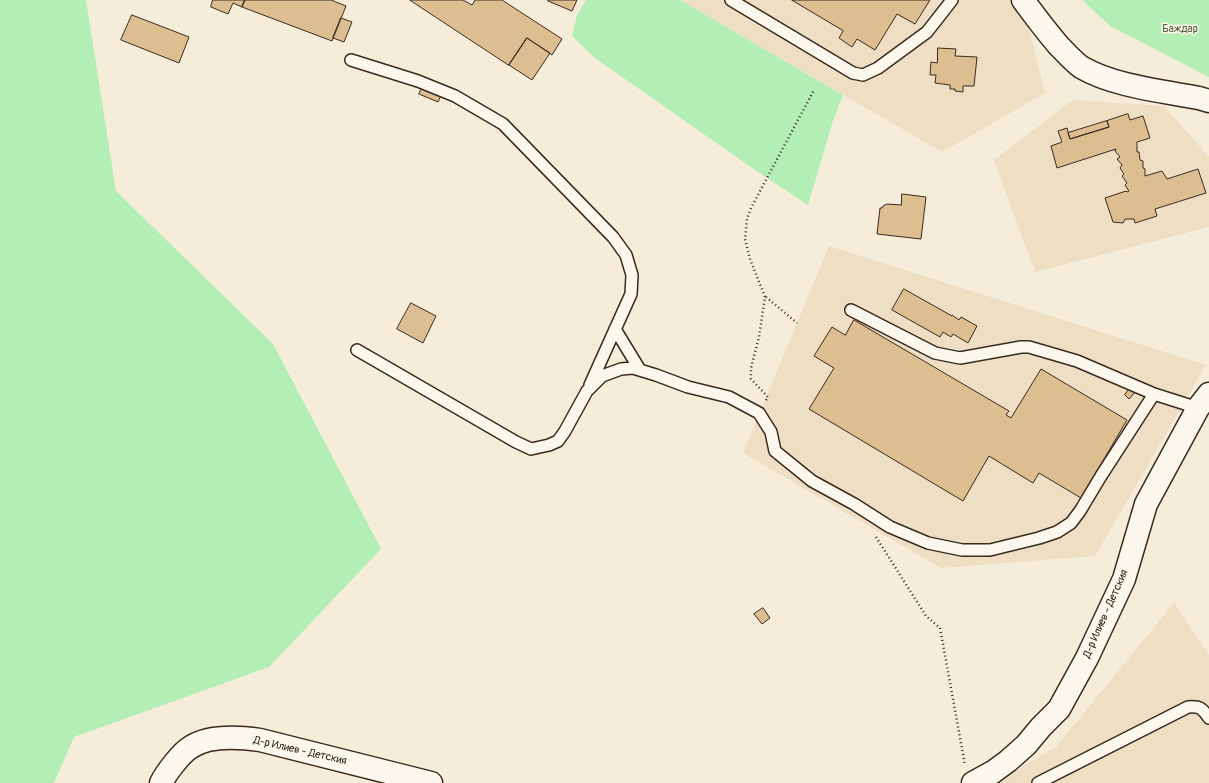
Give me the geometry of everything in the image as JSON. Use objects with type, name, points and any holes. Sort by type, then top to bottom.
[{"type":"street","points":[[1023,0],[1044,29],[1069,57],[1080,66],[1104,77],[1128,84],[1209,101]]},
{"type":"street","name":"Д-р Илиев - Детския","points":[[969,775],[993,772],[1008,761],[1026,745],[1059,709],[1087,658],[1124,579],[1146,504],[1204,401]]},
{"type":"street","name":"Д-р Илиев - Детския","points":[[161,783],[166,774],[190,748],[201,743],[220,738],[240,738],[260,740],[431,783]]},
{"type":"lane","points":[[731,0],[853,73],[864,75],[878,68],[927,32],[952,0]]},
{"type":"lane","points":[[351,60],[418,81],[455,96],[503,124],[613,237],[626,255],[632,275],[631,294],[587,391],[558,441],[549,445],[531,449],[516,442],[357,350]]},
{"type":"lane","points":[[850,310],[935,354],[960,358],[1021,347],[1030,347],[1077,361],[1154,394],[1204,401]]},
{"type":"lane","points":[[615,329],[640,370]]},
{"type":"lane","points":[[587,391],[602,376],[621,369],[633,368],[656,375],[688,388],[728,397],[759,413],[770,432],[775,451],[812,481],[854,504],[890,527],[928,543],[962,550],[990,550],[1045,536],[1057,532],[1071,523],[1154,394]]},
{"type":"lane","points":[[1038,783],[1188,708],[1195,706],[1201,708],[1209,718]]},
{"type":"path","points":[[797,323],[765,297],[750,259],[745,239],[747,219],[751,208],[814,90]]},
{"type":"path","points":[[759,413],[768,397],[751,379],[751,368],[759,338],[765,297]]},
{"type":"path","points":[[876,537],[926,616],[940,628],[969,775]]},
{"type":"shaded area","points":[[680,0],[1022,0],[1045,93],[942,152]]},
{"type":"shaded area","points":[[1073,100],[1164,106],[1209,157],[1209,227],[1035,272],[994,160]]},
{"type":"shaded area","points":[[829,246],[1206,365],[1095,556],[941,568],[743,453]]},
{"type":"shaded area","points":[[1174,603],[1209,655],[1209,783],[995,783],[1056,747]]},
{"type":"green space","points":[[0,0],[86,0],[116,191],[273,344],[381,549],[269,667],[74,737],[54,783],[0,783]]},
{"type":"green space","points":[[586,0],[680,0],[843,95],[833,121],[808,205],[752,168],[595,58],[572,36],[577,15]]},
{"type":"green space","name":"Баждар","points":[[1082,0],[1209,0],[1209,77],[1110,26]]},
{"type":"building","points":[[213,0],[245,0],[242,7],[233,3],[228,14],[211,7]]},
{"type":"building","points":[[245,0],[331,0],[346,6],[332,41],[242,7]]},
{"type":"building","points":[[410,0],[463,0],[472,5],[475,0],[502,0],[562,39],[552,55],[527,38],[509,65]]},
{"type":"building","points":[[548,0],[577,0],[572,11]]},
{"type":"building","points":[[792,0],[930,0],[915,24],[897,14],[875,50],[857,39],[852,47],[839,38],[843,31]]},
{"type":"building","points":[[132,15],[189,37],[179,63],[121,40]]},
{"type":"building","points":[[341,18],[352,22],[344,42],[333,38]]},
{"type":"building","points":[[527,38],[550,53],[532,80],[509,65]]},
{"type":"building","points":[[938,48],[956,49],[955,56],[977,57],[974,86],[963,86],[963,92],[950,89],[950,85],[935,83],[936,75],[930,75],[931,62],[937,63]]},
{"type":"building","points":[[424,84],[442,93],[438,102],[419,94]]},
{"type":"building","points":[[1128,114],[1130,120],[1143,116],[1150,138],[1137,142],[1137,152],[1139,152],[1140,160],[1143,161],[1145,176],[1162,171],[1167,179],[1198,169],[1206,193],[1155,209],[1157,216],[1135,223],[1134,219],[1125,219],[1123,223],[1113,222],[1105,198],[1129,191],[1125,185],[1127,183],[1122,176],[1124,174],[1120,168],[1122,165],[1117,159],[1120,157],[1115,151],[1116,149],[1057,168],[1051,146],[1062,142],[1058,131],[1067,128],[1070,139],[1109,127],[1107,121]]},
{"type":"building","points":[[1107,121],[1109,127],[1070,139],[1068,133]]},
{"type":"building","points":[[902,194],[926,197],[921,239],[877,234],[880,208],[887,204],[901,205]]},
{"type":"building","points":[[904,289],[959,320],[961,317],[977,326],[968,343],[953,334],[951,337],[943,332],[940,337],[892,310]]},
{"type":"building","points":[[411,303],[436,316],[423,343],[397,329]]},
{"type":"building","points":[[854,320],[1009,411],[1006,415],[1011,418],[1041,369],[1127,420],[1081,498],[1039,473],[1033,483],[989,456],[963,501],[809,409],[834,368],[814,356],[832,327],[845,335]]},
{"type":"building","points":[[1130,388],[1135,392],[1129,399],[1125,395]]},
{"type":"building","points":[[763,608],[770,618],[762,624],[754,614]]}]
